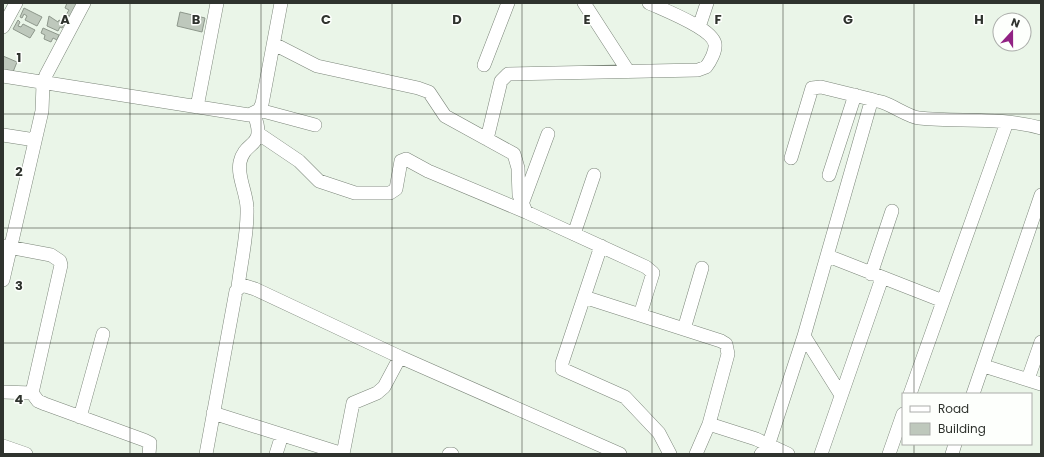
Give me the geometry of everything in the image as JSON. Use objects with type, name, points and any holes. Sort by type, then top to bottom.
[{"type":"street","points":[[3,27],[16,3]]},
{"type":"street","points":[[3,280],[7,247],[43,105],[43,84],[46,75],[84,3]]},
{"type":"street","points":[[197,108],[217,3]]},
{"type":"street","points":[[206,454],[238,287],[247,207],[240,165],[244,155],[257,140],[258,124],[256,112],[274,44],[281,3]]},
{"type":"street","points":[[484,65],[508,3]]},
{"type":"street","points":[[584,3],[628,71]]},
{"type":"street","points":[[487,139],[501,81],[508,74],[702,70],[708,64],[715,46],[713,40],[699,27],[649,3]]},
{"type":"street","points":[[699,27],[707,3]]},
{"type":"street","points":[[274,44],[317,66],[424,89],[432,96],[445,116],[514,154],[518,164],[519,195],[524,208]]},
{"type":"street","points":[[3,76],[43,84],[197,108],[249,115],[256,112],[316,125]]},
{"type":"street","points":[[790,158],[812,88],[821,86],[878,100],[913,117],[1022,123],[1041,128]]},
{"type":"street","points":[[829,175],[855,95]]},
{"type":"street","points":[[764,450],[804,336],[870,105],[874,100]]},
{"type":"street","points":[[910,393],[1007,122]]},
{"type":"street","points":[[258,134],[299,161],[319,180],[355,193],[390,193],[394,191],[396,189],[401,161],[406,159],[428,171],[524,208],[574,234],[646,267],[653,273],[640,315]]},
{"type":"street","points":[[524,208],[548,134]]},
{"type":"street","points":[[3,136],[35,140]]},
{"type":"street","points":[[574,234],[594,175]]},
{"type":"street","points":[[973,393],[984,366],[1041,195]]},
{"type":"street","points":[[821,454],[841,395],[876,276],[892,211]]},
{"type":"street","points":[[601,246],[562,363],[562,369],[625,397],[659,433],[670,454]]},
{"type":"street","points":[[7,247],[51,255],[60,261],[61,265],[32,394]]},
{"type":"street","points":[[828,256],[943,301]]},
{"type":"street","points":[[684,329],[702,268]]},
{"type":"street","points":[[238,287],[242,285],[255,289],[400,357],[620,454]]},
{"type":"street","points":[[584,297],[721,341],[728,348],[709,424],[696,454]]},
{"type":"street","points":[[80,418],[103,334]]},
{"type":"street","points":[[804,336],[841,395]]},
{"type":"street","points":[[1028,379],[1041,342]]},
{"type":"street","points":[[213,413],[343,454],[353,403],[377,392],[384,387],[400,357]]},
{"type":"street","points":[[984,366],[1041,384]]},
{"type":"street","points":[[3,392],[32,394],[45,404],[150,443],[151,447],[149,454]]},
{"type":"street","points":[[889,454],[902,417]]},
{"type":"street","points":[[709,424],[756,439],[764,450],[788,454]]},
{"type":"street","points":[[276,454],[282,435]]},
{"type":"street","points":[[3,446],[26,454]]},
{"type":"building","points":[[67,3],[80,4],[72,17],[66,15],[69,10],[65,8]]},
{"type":"building","points":[[24,8],[42,17],[37,26],[25,20],[27,16],[24,14],[22,18],[20,17]]},
{"type":"building","points":[[180,12],[205,18],[202,32],[177,26]]},
{"type":"building","points":[[49,16],[58,22],[59,20],[65,23],[62,28],[60,27],[58,31],[47,26]]},
{"type":"building","points":[[18,20],[20,22],[18,26],[21,27],[23,24],[35,30],[30,38],[13,29]]},
{"type":"building","points":[[43,28],[59,35],[57,40],[53,38],[51,42],[44,39],[45,35],[41,33]]},
{"type":"building","points":[[3,56],[17,62],[13,72],[7,70],[6,72],[3,71]]}]
